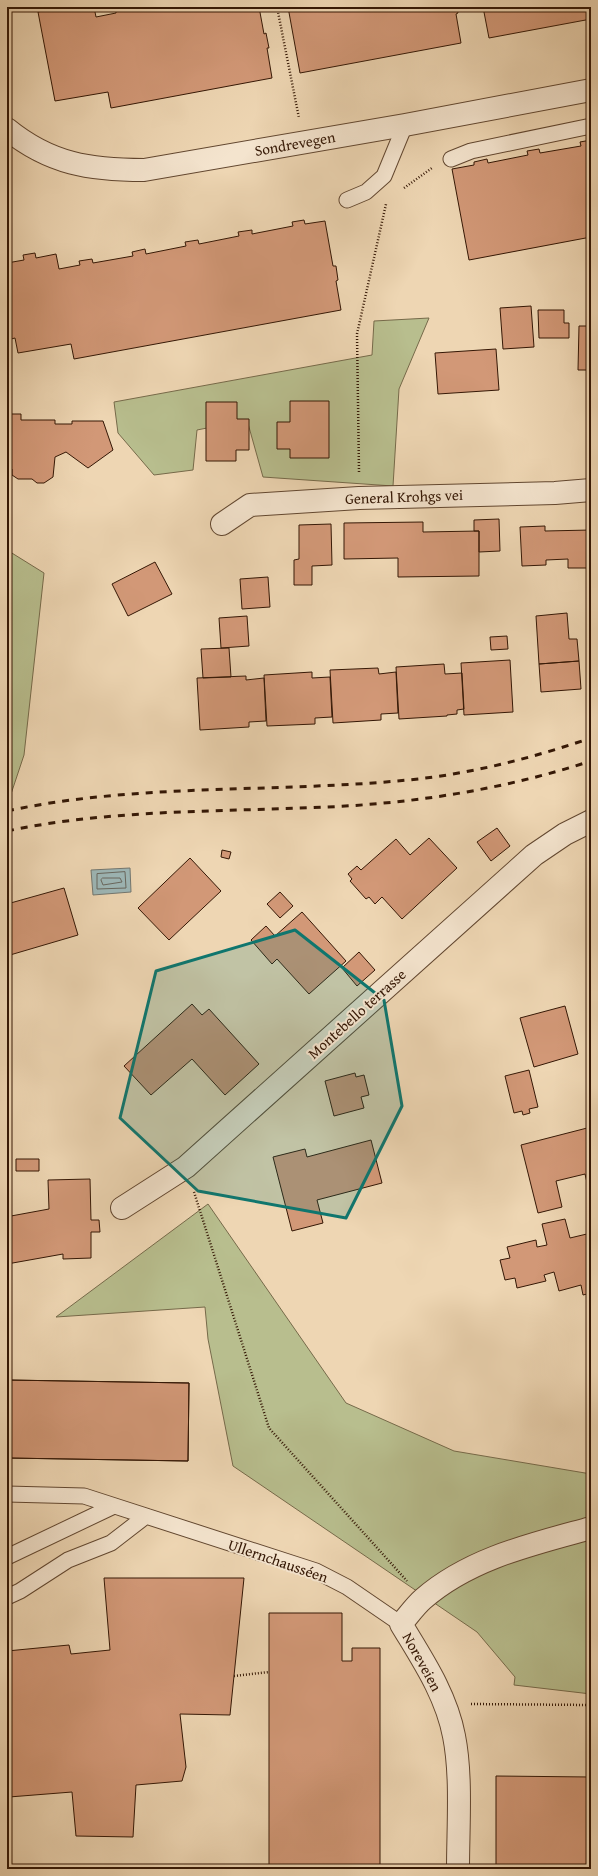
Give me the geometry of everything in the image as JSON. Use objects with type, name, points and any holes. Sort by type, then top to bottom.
[{"type":"street","name":"Sondrevegen","points":[[7,129],[28,146],[56,159],[84,167],[114,170],[144,170],[405,126],[591,90]]},
{"type":"street","name":"General Krohgs vei","points":[[222,524],[250,505],[359,498],[555,493],[591,490]]},
{"type":"street","name":"Montebello terrasse","points":[[122,1208],[186,1167],[534,855],[565,834],[591,820]]},
{"type":"street","name":"Noreveien","points":[[458,1869],[457,1756],[454,1734],[433,1677],[401,1624],[423,1599],[453,1578],[493,1557],[591,1528]]},
{"type":"lane","points":[[347,200],[366,192],[384,176],[405,126]]},
{"type":"lane","points":[[451,159],[471,151],[591,126]]},
{"type":"lane","name":"Ullernchausséen","points":[[7,1494],[84,1496],[316,1572],[347,1586],[401,1624]]},
{"type":"lane","points":[[7,1557],[114,1506]]},
{"type":"lane","points":[[7,1597],[20,1591],[68,1560],[111,1543],[146,1516]]},
{"type":"path","points":[[277,7],[300,122]]},
{"type":"path","points":[[404,189],[432,167],[451,159]]},
{"type":"path","points":[[359,498],[357,334],[386,203],[384,176]]},
{"type":"path","points":[[186,1167],[269,1428],[423,1599]]},
{"type":"path","points":[[234,1676],[269,1672]]},
{"type":"path","points":[[444,1705],[591,1705]]},
{"type":"highlighted area","points":[[295,930],[384,1000],[402,1106],[346,1218],[198,1191],[120,1118],[156,971]]},
{"type":"green space","points":[[429,318],[399,389],[393,486],[263,477],[247,420],[197,430],[193,470],[154,475],[118,433],[114,402],[372,355],[374,321]]},
{"type":"green space","points":[[7,550],[44,573],[24,755],[7,806]]},
{"type":"green space","points":[[208,1204],[346,1403],[454,1451],[591,1474],[591,1694],[514,1685],[515,1677],[477,1632],[233,1466],[208,1339],[205,1307],[56,1317]]},
{"type":"water","points":[[130,868],[131,892],[93,895],[91,870]]},
{"type":"building","points":[[61,7],[94,7],[96,17],[116,13],[116,10],[129,8],[129,11],[151,7],[259,7],[264,34],[266,33],[269,48],[267,48],[272,78],[111,108],[108,92],[55,101],[38,12]]},
{"type":"building","points":[[288,7],[457,7],[458,13],[456,14],[461,43],[300,73]]},
{"type":"building","points":[[483,7],[591,7],[591,19],[489,38]]},
{"type":"building","points":[[591,140],[591,237],[469,260],[452,169],[474,165],[474,162],[487,159],[488,163],[528,155],[527,151],[539,149],[540,153],[581,146],[580,142]]},
{"type":"building","points":[[304,220],[305,224],[325,221],[333,266],[336,266],[338,280],[336,281],[341,310],[74,359],[71,344],[18,353],[15,338],[7,340],[7,263],[24,260],[23,255],[35,253],[36,258],[56,254],[59,269],[80,265],[79,261],[92,259],[93,263],[133,256],[132,252],[145,249],[146,254],[186,246],[185,242],[198,240],[199,244],[239,236],[238,232],[252,230],[252,234],[293,226],[292,222]]},
{"type":"building","points":[[531,306],[534,347],[503,349],[500,308]]},
{"type":"building","points":[[538,310],[564,310],[564,323],[569,323],[569,338],[539,338]]},
{"type":"building","points":[[579,326],[591,326],[591,370],[578,370]]},
{"type":"building","points":[[496,349],[499,390],[438,394],[435,353]]},
{"type":"building","points":[[290,401],[329,401],[329,458],[290,458],[290,449],[277,449],[277,422],[290,422]]},
{"type":"building","points":[[206,402],[237,402],[237,419],[249,419],[249,450],[236,450],[236,461],[206,461]]},
{"type":"building","points":[[7,414],[21,414],[21,420],[55,420],[55,424],[72,424],[72,421],[103,421],[113,450],[88,468],[66,452],[55,457],[53,477],[44,483],[37,483],[32,479],[18,479],[12,475],[12,469],[7,469]]},
{"type":"building","points":[[499,519],[500,551],[479,552],[479,531],[474,531],[474,520]]},
{"type":"building","points":[[423,522],[423,532],[479,531],[479,576],[398,577],[398,558],[344,559],[344,523]]},
{"type":"building","points":[[331,524],[332,565],[312,566],[312,585],[294,585],[294,560],[299,559],[299,525]]},
{"type":"building","points":[[545,526],[545,531],[591,530],[591,578],[589,578],[589,568],[568,568],[568,559],[546,560],[546,565],[522,566],[520,527]]},
{"type":"building","points":[[155,562],[172,594],[128,616],[112,584]]},
{"type":"building","points":[[268,577],[270,607],[242,609],[240,579]]},
{"type":"building","points":[[567,613],[569,639],[577,639],[579,661],[539,664],[536,616]]},
{"type":"building","points":[[247,616],[249,646],[221,648],[219,618]]},
{"type":"building","points":[[507,636],[508,649],[491,650],[490,637]]},
{"type":"building","points":[[229,648],[231,677],[203,678],[201,649]]},
{"type":"building","points":[[510,660],[513,712],[464,715],[461,663]]},
{"type":"building","points":[[579,661],[581,689],[541,692],[539,664]]},
{"type":"building","points":[[444,664],[445,674],[462,673],[464,709],[457,710],[457,714],[447,716],[399,719],[396,667]]},
{"type":"building","points":[[378,668],[379,674],[396,672],[398,713],[381,714],[381,720],[333,723],[330,670]]},
{"type":"building","points":[[312,672],[312,678],[330,677],[332,717],[315,718],[315,724],[267,726],[264,675]]},
{"type":"building","points":[[246,676],[246,680],[264,678],[266,721],[249,722],[249,727],[200,730],[197,678]]},
{"type":"building","points":[[497,828],[510,846],[491,861],[477,842]]},
{"type":"building","points":[[429,838],[457,868],[402,919],[382,897],[375,904],[369,897],[366,899],[350,881],[352,879],[348,874],[357,866],[361,870],[396,839],[410,855]]},
{"type":"building","points":[[222,850],[231,852],[229,859],[221,857]]},
{"type":"building","points":[[190,858],[221,891],[169,940],[138,908]]},
{"type":"building","points":[[64,888],[78,935],[10,955],[11,959],[7,960],[7,904]]},
{"type":"building","points":[[280,892],[293,906],[280,918],[267,904]]},
{"type":"building","points":[[302,912],[346,961],[309,994],[277,959],[272,964],[251,940],[266,926],[275,936]]},
{"type":"building","points":[[359,952],[375,970],[357,986],[342,968]]},
{"type":"building","points":[[192,1004],[202,1015],[209,1009],[259,1064],[225,1095],[192,1059],[151,1095],[124,1066]]},
{"type":"building","points":[[565,1006],[578,1054],[534,1067],[520,1018]]},
{"type":"building","points":[[529,1070],[538,1107],[529,1109],[530,1113],[523,1115],[522,1111],[514,1113],[505,1076]]},
{"type":"building","points":[[355,1073],[356,1077],[364,1075],[369,1095],[361,1097],[364,1108],[334,1116],[325,1081]]},
{"type":"building","points":[[591,1127],[591,1200],[585,1174],[556,1181],[562,1207],[538,1213],[521,1145]]},
{"type":"building","points":[[371,1140],[382,1183],[317,1200],[323,1223],[292,1231],[273,1157],[305,1149],[307,1157]]},
{"type":"building","points":[[16,1159],[39,1159],[39,1171],[16,1171]]},
{"type":"building","points":[[90,1179],[91,1220],[99,1220],[100,1232],[91,1232],[91,1258],[63,1259],[63,1254],[7,1264],[7,1215],[10,1214],[11,1216],[49,1209],[48,1180]]},
{"type":"building","points":[[565,1219],[570,1238],[591,1233],[591,1293],[583,1295],[581,1285],[559,1291],[554,1272],[544,1275],[546,1281],[517,1288],[515,1278],[505,1280],[500,1260],[510,1258],[507,1247],[536,1240],[537,1247],[547,1245],[542,1224]]},
{"type":"building","points":[[7,1380],[189,1383],[188,1461],[7,1458]]},
{"type":"building","points":[[7,1380],[189,1383],[188,1461],[7,1458]]},
{"type":"building","points":[[104,1578],[244,1578],[230,1715],[180,1714],[186,1767],[182,1781],[136,1785],[133,1837],[76,1836],[72,1792],[9,1797],[9,1869],[7,1869],[7,1651],[69,1645],[71,1654],[110,1650]]},
{"type":"building","points":[[269,1613],[342,1613],[342,1661],[352,1661],[352,1648],[380,1648],[380,1869],[269,1869]]},
{"type":"building","points":[[496,1776],[591,1777],[591,1869],[496,1869]]},
{"type":"railway","points":[[7,811],[56,802],[156,792],[358,784],[408,780],[455,774],[501,764],[591,738]]},
{"type":"railway","points":[[7,831],[47,824],[126,815],[327,807],[394,802],[493,787],[559,771],[591,761]]}]
